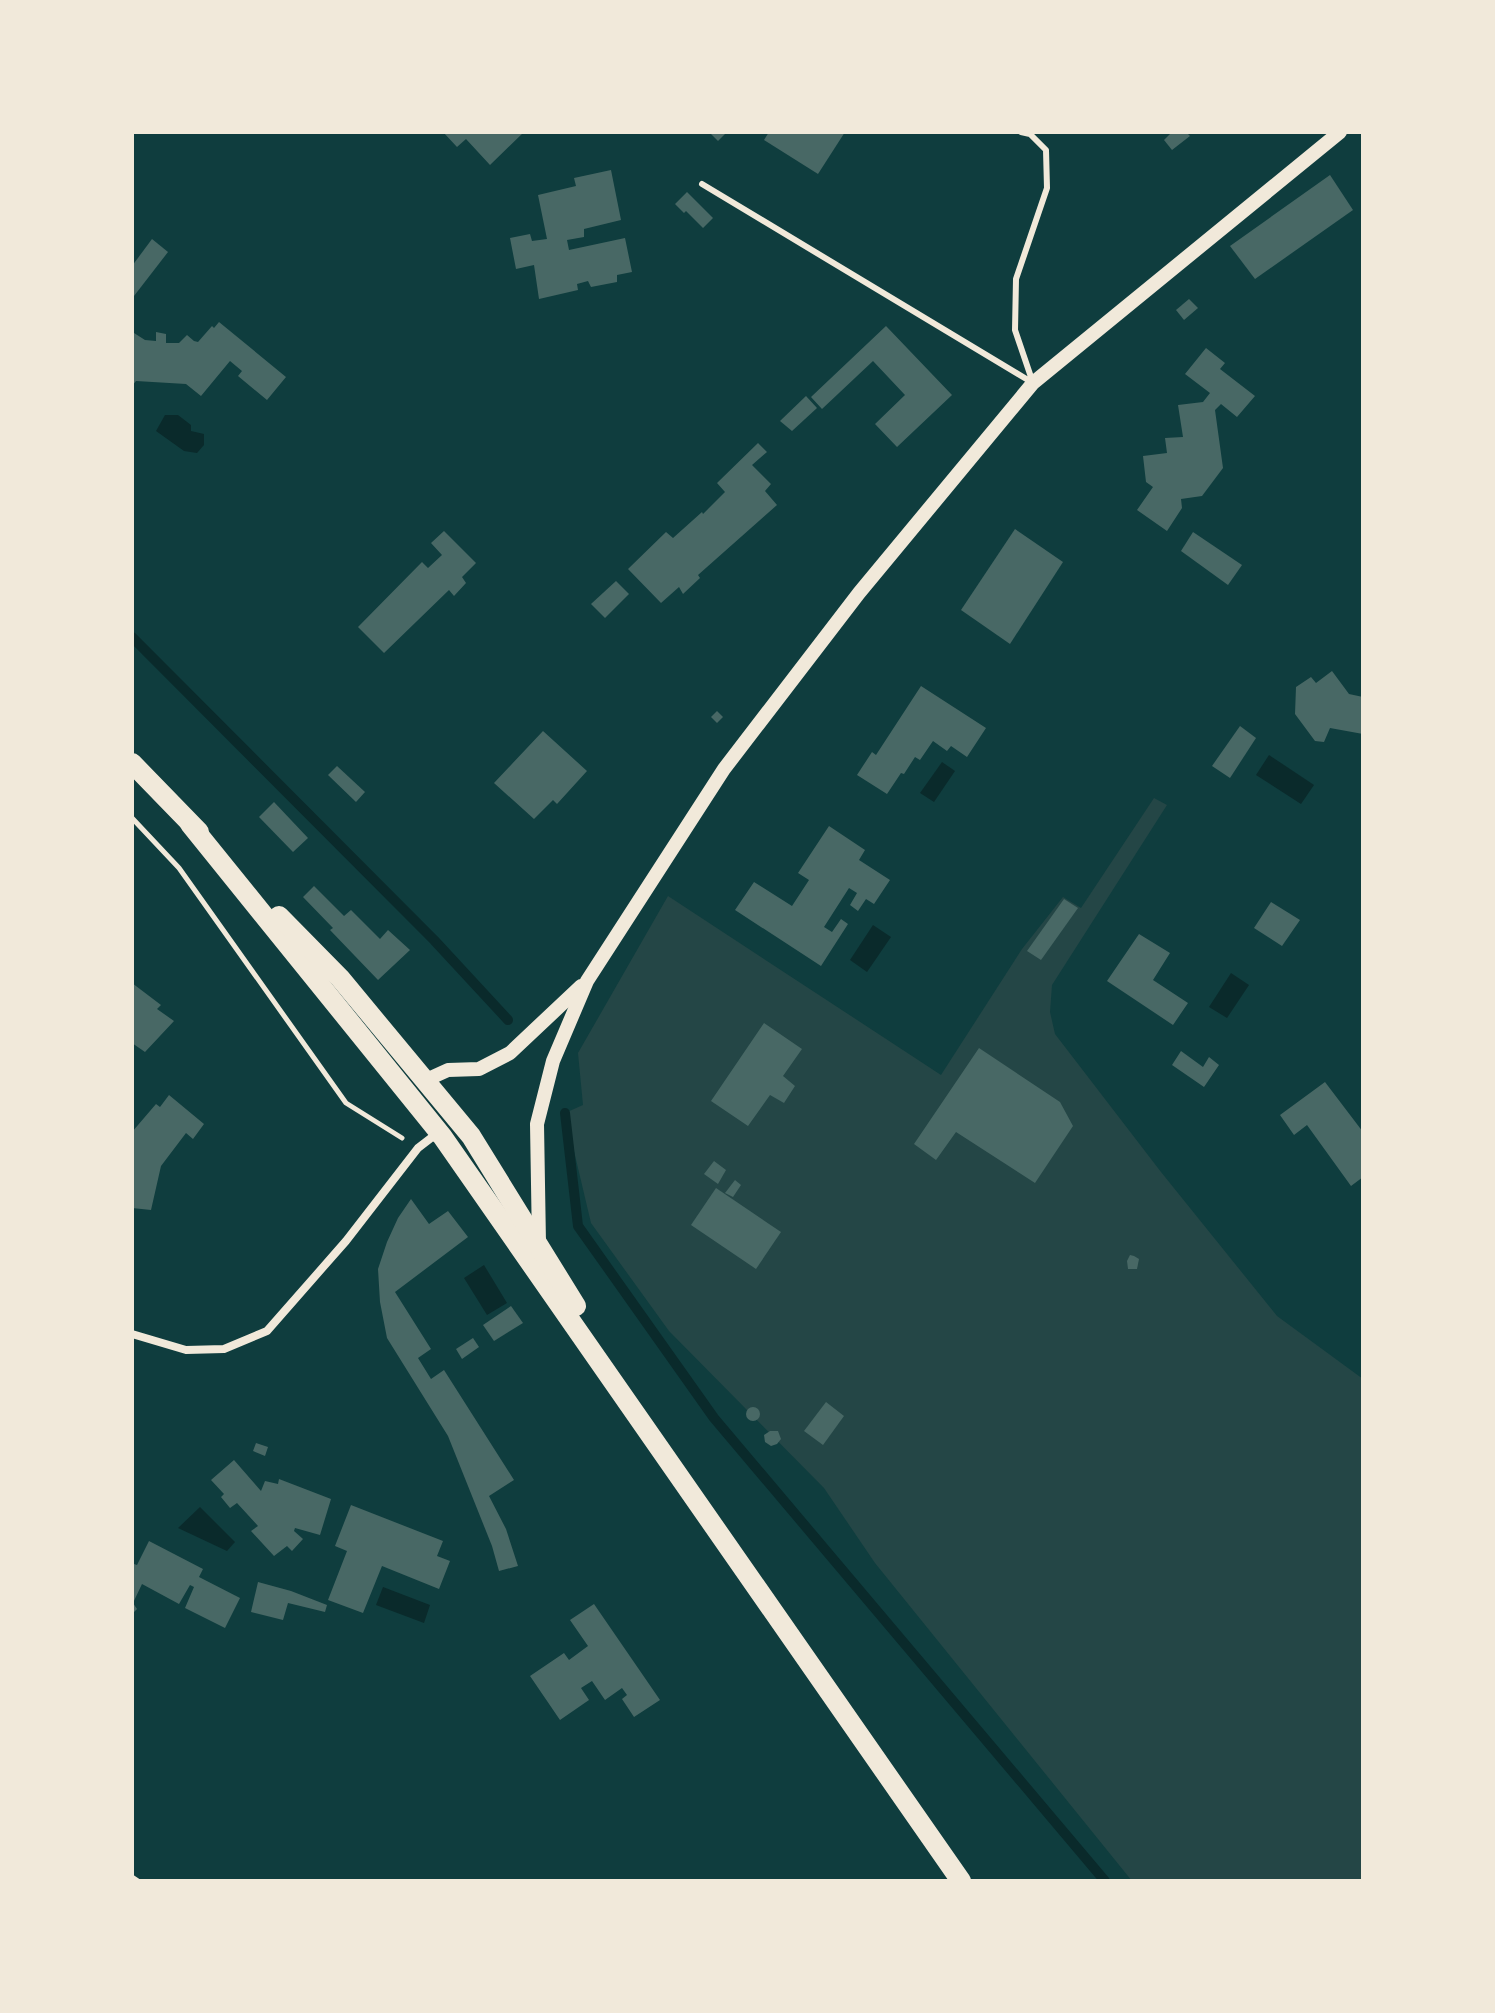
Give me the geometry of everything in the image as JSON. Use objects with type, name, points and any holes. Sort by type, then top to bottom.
[{"type":"main road","points":[[132,763],[340,978],[471,1136],[661,1448]]},
{"type":"main road","points":[[190,824],[442,1136],[961,1881]]},
{"type":"street","points":[[539,1244],[537,1124],[553,1061],[587,981],[724,769],[859,593],[1033,383],[1340,132]]},
{"type":"street","points":[[426,1080],[448,1070],[479,1069],[510,1053],[587,981]]},
{"type":"street","points":[[132,1334],[186,1350],[224,1349],[267,1331],[346,1241],[418,1148],[431,1138],[442,1136]]},
{"type":"lane","points":[[1021,132],[1030,134],[1046,150],[1047,188],[1016,279],[1015,330],[1033,383]]},
{"type":"lane","points":[[702,184],[1033,383]]},
{"type":"path","points":[[132,818],[179,868],[346,1103],[418,1148]]},
{"type":"path","points":[[132,1877],[138,1881]]},
{"type":"shaded area","points":[[165,415],[178,415],[191,425],[191,431],[204,434],[204,445],[197,453],[184,451],[156,431]]},
{"type":"shaded area","points":[[1269,755],[1314,785],[1301,804],[1256,775]]},
{"type":"shaded area","points":[[942,762],[955,771],[934,802],[920,793]]},
{"type":"shaded area","points":[[1154,798],[1167,805],[1052,985],[1050,1012],[1055,1034],[1277,1316],[1363,1379],[1363,1881],[1132,1881],[875,1563],[824,1488],[669,1331],[591,1223],[565,1113],[583,1105],[578,1053],[668,896],[941,1075],[1022,949],[1063,897],[1081,908]]},
{"type":"shaded area","points":[[873,925],[891,937],[867,972],[850,960]]},
{"type":"shaded area","points":[[1231,973],[1249,985],[1227,1018],[1209,1007]]},
{"type":"shaded area","points":[[484,1265],[507,1303],[487,1315],[464,1278]]},
{"type":"shaded area","points":[[200,1507],[235,1542],[227,1551],[178,1528]]},
{"type":"shaded area","points":[[383,1587],[430,1605],[424,1623],[376,1605]]},
{"type":"building","points":[[443,132],[524,132],[490,165],[466,139],[457,147]]},
{"type":"building","points":[[709,132],[727,132],[718,141]]},
{"type":"building","points":[[769,132],[845,132],[818,174],[764,140]]},
{"type":"building","points":[[1172,132],[1186,132],[1190,136],[1172,150],[1164,140]]},
{"type":"building","points":[[611,170],[621,220],[584,229],[584,237],[567,240],[569,250],[625,238],[632,272],[617,275],[617,282],[591,287],[588,281],[577,284],[578,290],[539,299],[534,265],[516,269],[510,238],[530,234],[532,241],[547,239],[538,195],[576,186],[574,178]]},
{"type":"building","points":[[1330,175],[1353,210],[1255,279],[1230,246]]},
{"type":"building","points":[[687,192],[713,218],[703,228],[675,204]]},
{"type":"building","points":[[152,239],[168,252],[134,296],[132,266]]},
{"type":"building","points":[[1189,299],[1198,308],[1184,320],[1176,310]]},
{"type":"building","points":[[219,322],[286,377],[267,400],[238,376],[242,371],[230,361],[201,396],[186,384],[136,381],[132,386],[134,333],[145,340],[156,341],[156,332],[166,334],[166,343],[179,343],[187,335],[198,342]]},
{"type":"building","points":[[886,326],[952,395],[897,447],[875,424],[905,395],[873,361],[822,409],[811,397]]},
{"type":"building","points":[[1206,348],[1225,363],[1220,369],[1255,396],[1237,417],[1221,404],[1215,410],[1223,468],[1202,496],[1181,499],[1182,508],[1167,531],[1137,510],[1153,487],[1146,482],[1143,456],[1167,453],[1165,438],[1183,437],[1178,405],[1203,402],[1210,393],[1185,374]]},
{"type":"building","points":[[806,396],[817,408],[792,431],[780,421]]},
{"type":"building","points":[[758,443],[767,452],[752,465],[771,484],[765,491],[777,505],[698,575],[700,578],[683,594],[679,587],[661,603],[628,569],[666,532],[673,538],[703,514],[725,492],[717,483]]},
{"type":"building","points":[[1015,529],[1063,562],[1010,644],[961,610]]},
{"type":"building","points":[[444,531],[476,563],[462,577],[466,583],[454,596],[449,590],[384,653],[358,627],[422,562],[428,568],[442,555],[431,543]]},
{"type":"building","points":[[1193,532],[1242,565],[1228,585],[1181,551]]},
{"type":"building","points":[[616,581],[629,594],[605,618],[591,604]]},
{"type":"building","points":[[1332,671],[1349,694],[1363,697],[1363,734],[1330,728],[1324,742],[1315,741],[1295,714],[1296,687],[1311,677],[1316,683]]},
{"type":"building","points":[[921,686],[986,728],[967,757],[951,746],[947,751],[933,741],[920,760],[915,757],[904,774],[901,773],[887,794],[857,775],[872,752],[876,755]]},
{"type":"building","points":[[717,711],[723,717],[717,723],[711,717]]},
{"type":"building","points":[[1240,726],[1256,738],[1230,778],[1212,766]]},
{"type":"building","points":[[543,731],[587,771],[557,804],[553,800],[534,819],[494,783]]},
{"type":"building","points":[[337,766],[365,792],[356,802],[328,775]]},
{"type":"building","points":[[274,802],[308,838],[293,852],[259,817]]},
{"type":"building","points":[[829,826],[865,850],[859,860],[890,880],[874,904],[866,899],[858,911],[850,905],[857,893],[849,888],[824,927],[832,932],[841,919],[848,924],[821,966],[735,910],[754,882],[792,906],[809,880],[798,873]]},
{"type":"building","points":[[314,886],[344,916],[351,910],[380,939],[388,930],[410,950],[378,980],[303,897]]},
{"type":"building","points":[[1064,899],[1078,908],[1041,960],[1027,951]]},
{"type":"building","points":[[1271,902],[1300,920],[1282,946],[1254,928]]},
{"type":"building","points":[[1139,934],[1170,953],[1153,980],[1188,1003],[1173,1025],[1107,981]]},
{"type":"building","points":[[132,983],[161,1005],[157,1009],[174,1021],[145,1052],[132,1043]]},
{"type":"building","points":[[764,1023],[802,1049],[783,1076],[795,1086],[784,1103],[770,1095],[748,1126],[711,1101]]},
{"type":"building","points":[[979,1048],[1060,1102],[1073,1126],[1035,1183],[956,1132],[936,1160],[914,1144]]},
{"type":"building","points":[[1181,1051],[1203,1067],[1209,1057],[1219,1065],[1204,1087],[1172,1065]]},
{"type":"building","points":[[1325,1082],[1363,1132],[1363,1177],[1351,1186],[1307,1125],[1294,1135],[1280,1115]]},
{"type":"building","points":[[169,1095],[204,1124],[193,1139],[186,1133],[161,1166],[151,1210],[132,1208],[132,1132],[156,1104],[160,1107]]},
{"type":"building","points":[[714,1161],[726,1170],[718,1184],[704,1174]]},
{"type":"building","points":[[735,1180],[741,1185],[733,1197],[725,1193]]},
{"type":"building","points":[[716,1188],[781,1232],[756,1269],[691,1225]]},
{"type":"building","points":[[411,1199],[429,1224],[448,1211],[468,1237],[395,1292],[431,1349],[418,1358],[431,1379],[444,1370],[514,1480],[489,1496],[506,1529],[518,1566],[499,1571],[448,1436],[387,1338],[378,1269],[398,1218]]},
{"type":"building","points":[[1130,1255],[1139,1259],[1137,1269],[1128,1269]]},
{"type":"building","points":[[511,1306],[523,1323],[494,1341],[483,1325]]},
{"type":"building","points":[[473,1338],[479,1347],[462,1359],[456,1349]]},
{"type":"building","points":[[826,1402],[844,1416],[823,1445],[804,1431]]},
{"type":"building","points":[[753,1407],[760,1414],[753,1421],[746,1414]]},
{"type":"building","points":[[778,1431],[781,1439],[771,1446],[765,1442],[764,1435]]},
{"type":"building","points":[[256,1443],[268,1447],[265,1456],[253,1451]]},
{"type":"building","points":[[234,1460],[261,1491],[265,1481],[278,1484],[279,1479],[331,1499],[320,1535],[295,1528],[294,1531],[303,1539],[292,1551],[287,1546],[274,1556],[251,1531],[258,1526],[237,1503],[230,1508],[221,1497],[224,1494],[211,1480]]},
{"type":"building","points":[[351,1505],[443,1541],[437,1556],[450,1561],[439,1589],[382,1566],[363,1613],[328,1600],[347,1551],[335,1546]]},
{"type":"building","points":[[149,1541],[203,1569],[199,1577],[240,1598],[225,1628],[185,1608],[194,1587],[190,1585],[179,1604],[142,1584],[133,1603],[137,1609],[132,1614],[132,1567],[137,1565]]},
{"type":"building","points":[[258,1582],[327,1605],[325,1612],[288,1603],[283,1620],[251,1612]]},
{"type":"building","points":[[594,1604],[660,1700],[634,1717],[622,1699],[627,1695],[622,1688],[605,1700],[592,1681],[581,1688],[589,1700],[560,1720],[530,1676],[564,1653],[569,1660],[588,1646],[570,1620]]},
{"type":"waterway","points":[[132,637],[434,940],[508,1020]]},
{"type":"waterway","points":[[565,1113],[578,1226],[714,1418],[1105,1881]]}]
